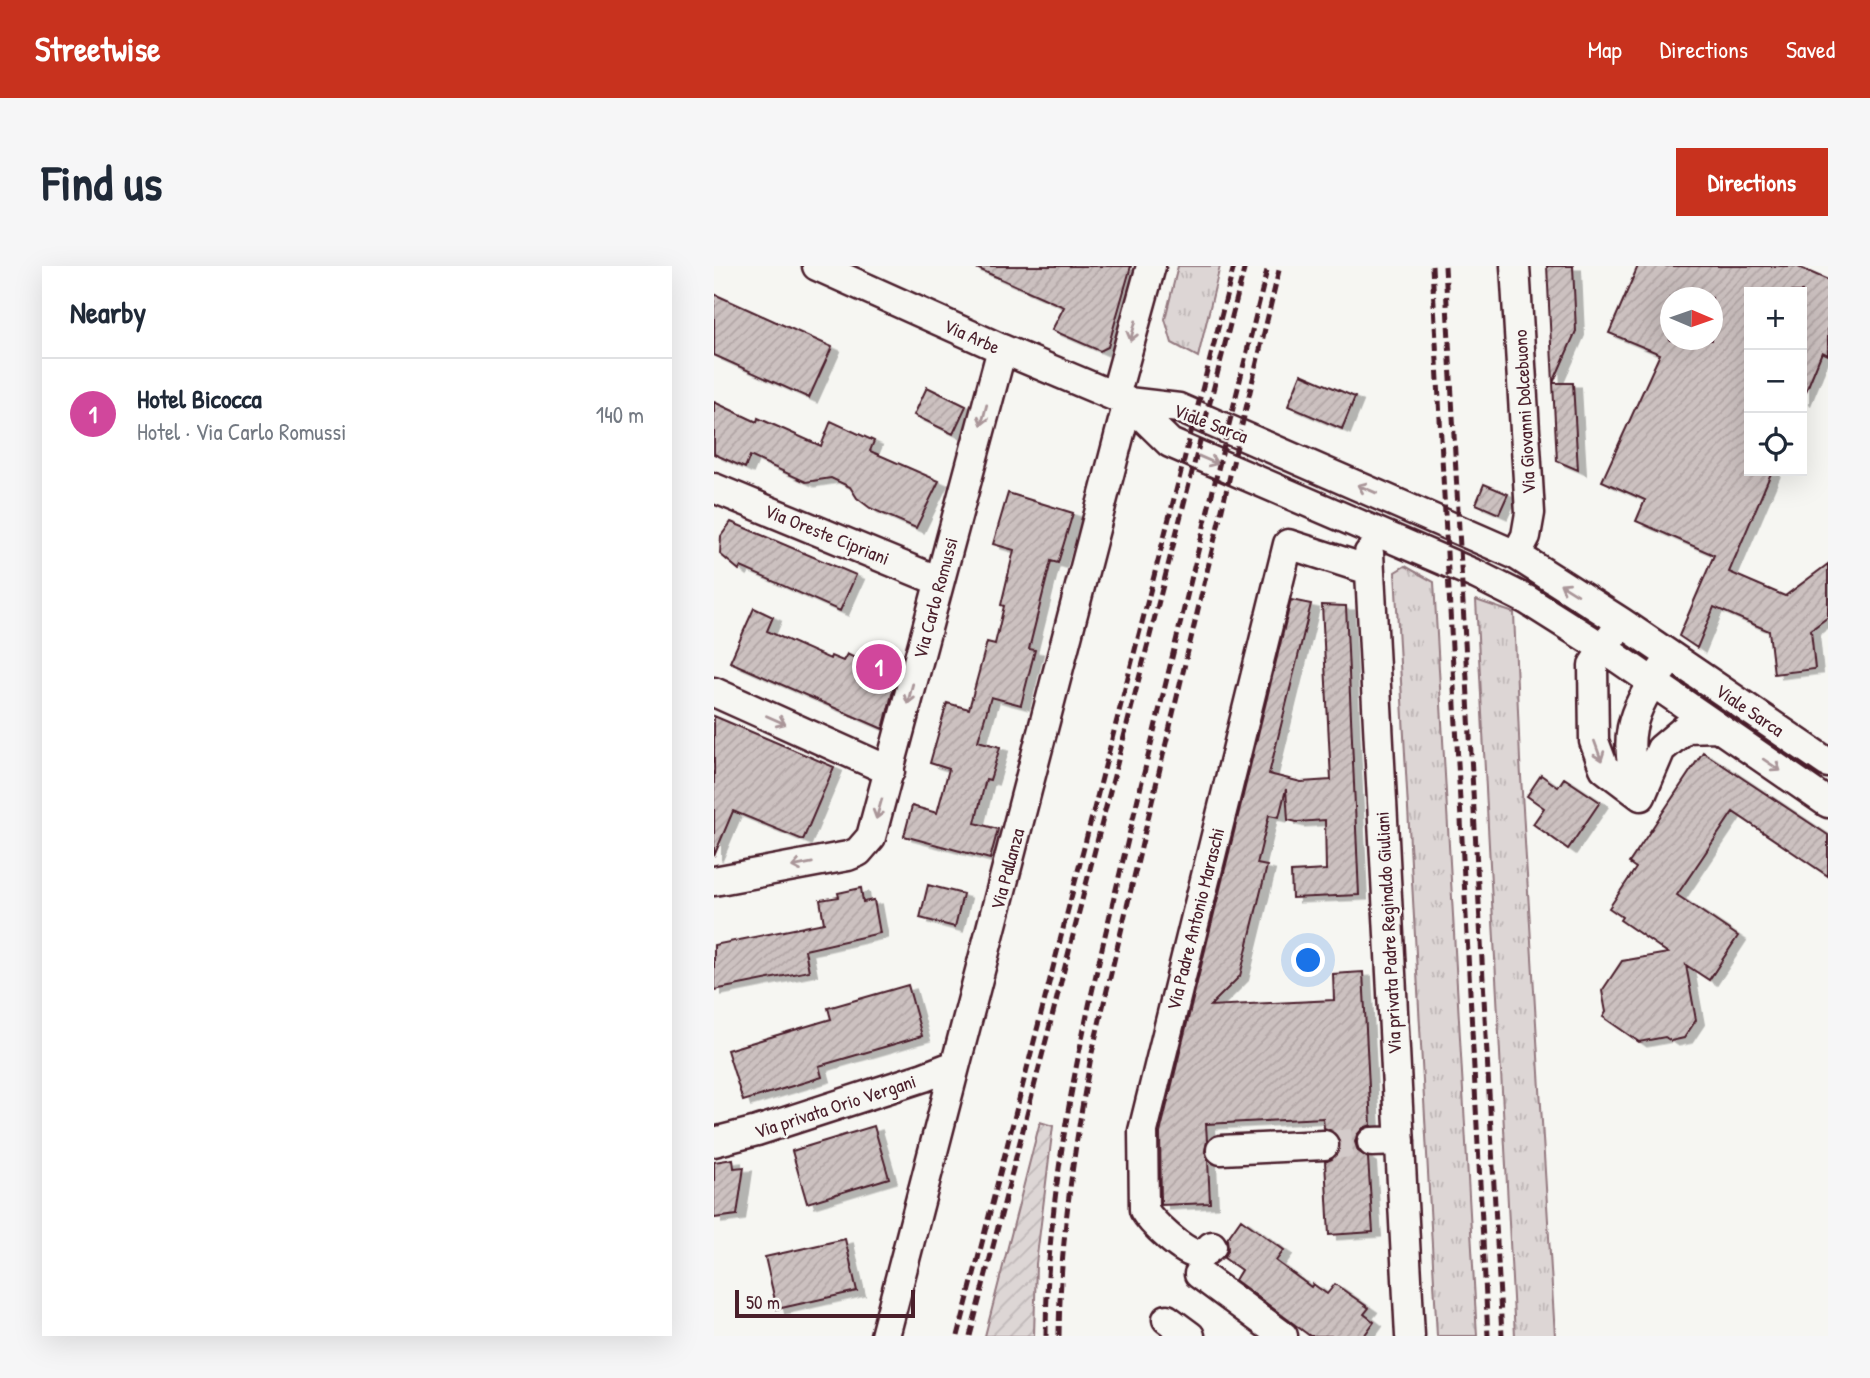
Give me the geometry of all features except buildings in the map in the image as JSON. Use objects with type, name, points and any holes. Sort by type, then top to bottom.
[{"type":"street","name":"Via Arbe","points":[[817,266],[1002,349],[1122,399]]},
{"type":"street","name":"Via Pallanza","points":[[881,1335],[955,1065],[1122,399],[1150,266]]},
{"type":"street","name":"Via Giovanni Dolcebuono","points":[[1515,266],[1530,513],[1526,536],[1516,555]]},
{"type":"street","name":"Via Carlo Romussi","points":[[714,881],[848,856],[866,846],[871,837],[1002,349]]},
{"type":"street","name":"Viale Sarca","points":[[1122,399],[1170,443],[1477,575],[1527,600],[1603,648],[1828,803]]},
{"type":"street","name":"Viale Sarca","points":[[1122,399],[1179,408],[1516,555],[1621,622],[1828,763]]},
{"type":"street","name":"Via Oreste Cipriani","points":[[714,488],[939,581]]},
{"type":"street","name":"Via privata Padre Reginaldo Giuliani","points":[[1373,530],[1369,540],[1369,570],[1410,1336]]},
{"type":"street","name":"Via Padre Antonio Maraschi","points":[[1212,1246],[1203,1253],[1186,1251],[1144,1210],[1143,1131],[1288,544],[1369,570]]},
{"type":"street","points":[[1621,622],[1594,665],[1594,741],[1604,768],[1641,796]]},
{"type":"street","points":[[1641,796],[1633,773],[1629,736],[1642,698],[1672,657]]},
{"type":"street","points":[[714,692],[890,771]]},
{"type":"street","name":"Viale Sarca","points":[[1641,796],[1661,749],[1686,728],[1717,727]]},
{"type":"street","name":"Via privata Orio Vergani","points":[[714,1142],[845,1103],[955,1065]]},
{"type":"street","points":[[1372,1142],[1400,1141]]},
{"type":"street","points":[[1221,1150],[1324,1145]]},
{"type":"street","points":[[1199,1274],[1283,1336]]},
{"type":"street","points":[[1167,1319],[1190,1336]]},
{"type":"green space","points":[[1178,266],[1220,266],[1198,357],[1172,343],[1165,319]]},
{"type":"green space","points":[[1405,566],[1434,582],[1477,1336],[1437,1336],[1395,572]]},
{"type":"green space","points":[[1476,600],[1514,613],[1520,760],[1555,1336],[1515,1336]]},
{"type":"green space","points":[[1040,1122],[1053,1126],[1036,1264],[1034,1336],[985,1336]]},
{"type":"tunnel","points":[[1324,1145],[1372,1142]]},
{"type":"railway","points":[[958,1336],[1234,266]]},
{"type":"railway","points":[[970,1336],[1245,266]]},
{"type":"railway","points":[[1046,1336],[1054,1207],[1087,1016],[1268,266]]},
{"type":"railway","points":[[1059,1336],[1069,1196],[1091,1057],[1280,266]]},
{"type":"railway","points":[[1432,266],[1488,1336]]},
{"type":"railway","points":[[1445,266],[1502,1336]]},
{"type":"place","name":"Hotel Bicocca","points":[[879,667]]}]
